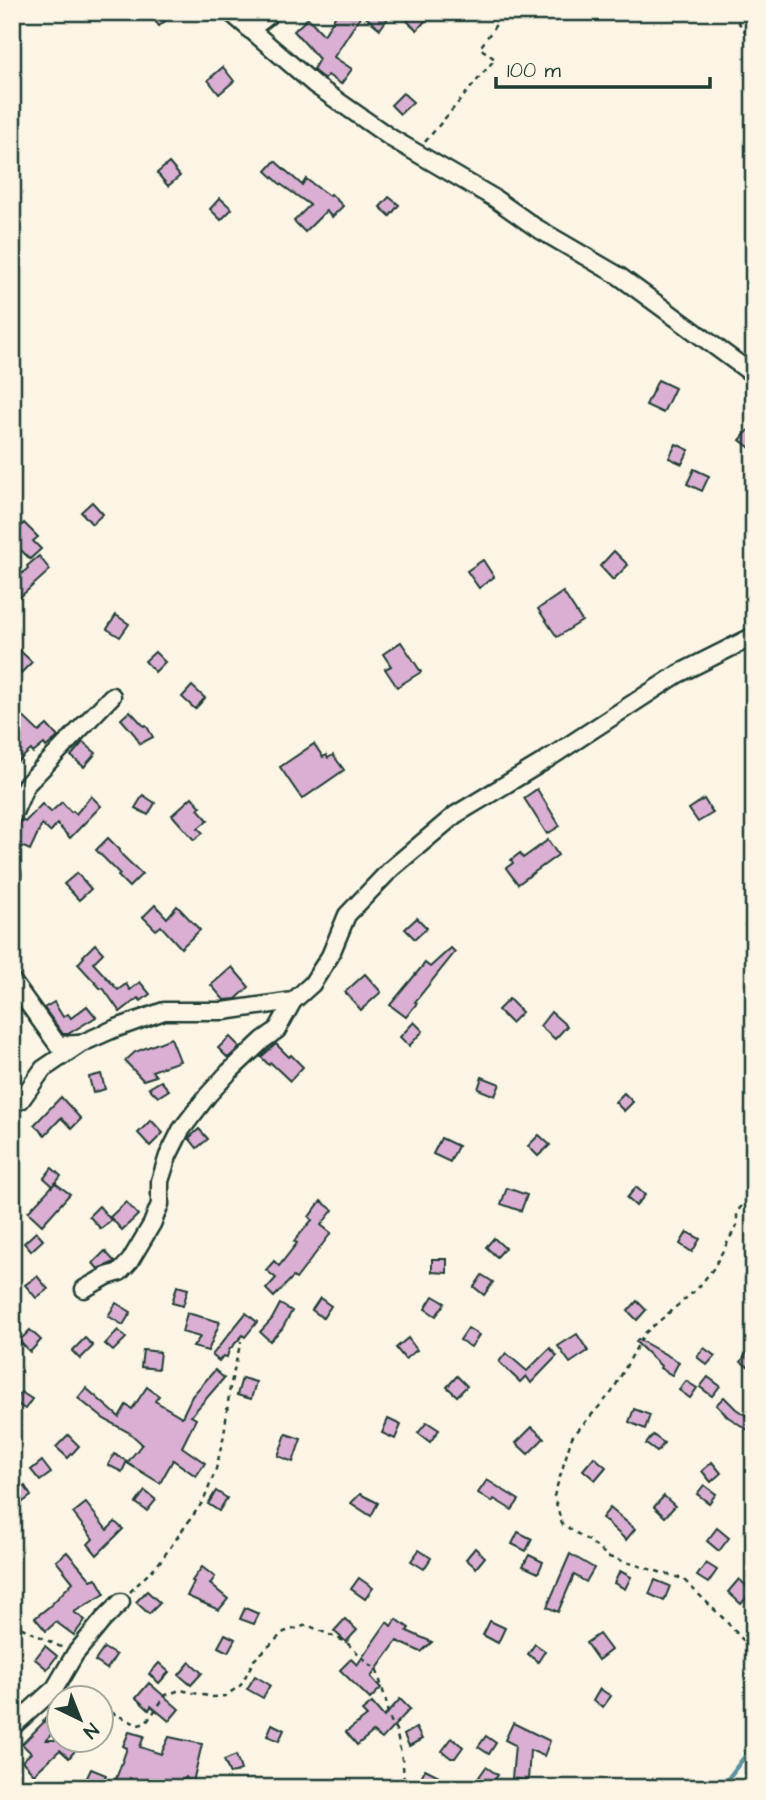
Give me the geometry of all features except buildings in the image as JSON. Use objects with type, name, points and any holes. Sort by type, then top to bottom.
[{"type":"street","points":[[230,12],[315,85],[391,138],[619,276],[754,375]]},
{"type":"street","points":[[250,30],[268,14]]},
{"type":"street","points":[[264,41],[268,14]]},
{"type":"street","points":[[84,1289],[120,1272],[130,1261],[152,1224],[160,1204],[160,1181],[168,1156],[181,1130],[229,1072],[277,1030],[293,1001],[313,984],[331,956],[347,915],[391,869],[455,816],[678,674],[754,636]]},
{"type":"street","points":[[12,817],[26,785],[112,696]]},
{"type":"street","points":[[12,981],[58,1045],[80,1044]]},
{"type":"street","points":[[12,1104],[21,1100],[43,1069],[80,1044],[114,1029],[164,1011],[224,1011],[293,1001]]},
{"type":"street","points":[[12,1727],[55,1688],[75,1654],[121,1602]]},
{"type":"path","points":[[416,153],[495,59],[480,48],[499,20],[497,12]]},
{"type":"path","points":[[737,12],[736,19],[753,42]]},
{"type":"path","points":[[754,1190],[737,1212],[737,1225],[713,1269],[698,1287],[644,1334],[612,1392],[572,1437],[554,1496],[562,1524],[609,1558],[683,1579],[743,1640],[754,1660]]},
{"type":"path","points":[[121,1602],[159,1563],[204,1500],[216,1469],[241,1341]]},
{"type":"path","points":[[12,1623],[75,1654]]},
{"type":"path","points":[[116,1715],[138,1725],[146,1723],[166,1695],[180,1690],[225,1696],[241,1685],[254,1660],[284,1632],[307,1625],[346,1642],[377,1671],[388,1716],[396,1730],[403,1764],[404,1788]]},
{"type":"waterway","points":[[721,1788],[754,1744]]}]
